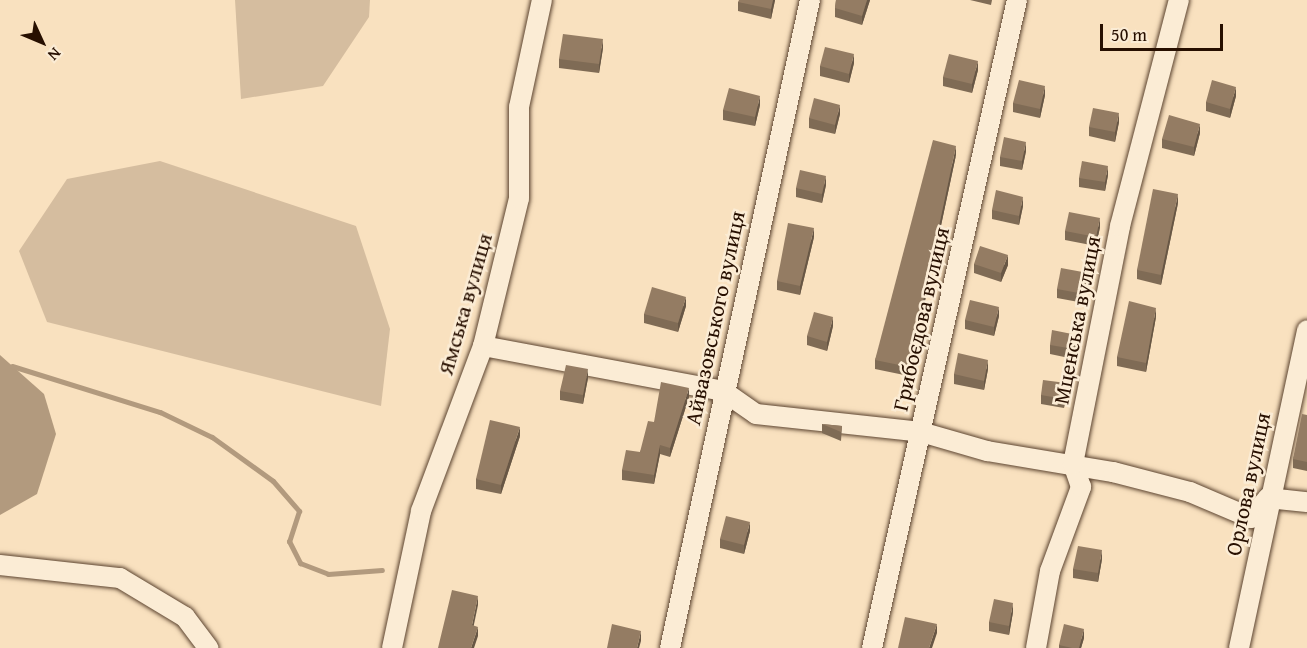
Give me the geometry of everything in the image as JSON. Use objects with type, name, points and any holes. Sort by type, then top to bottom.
[{"type":"street","name":"Ямська вулиця","points":[[392,648],[421,511],[483,346],[519,198],[519,107],[542,0]]},
{"type":"street","name":"Айвазовського вулиця","points":[[670,648],[723,391],[810,0]]},
{"type":"street","name":"Грибоєдова вулиця","points":[[872,648],[1017,0]]},
{"type":"street","name":"Мценська вулиця","points":[[1036,648],[1050,571],[1081,487],[1073,464],[1120,226],[1179,0]]},
{"type":"street","name":"Орлова вулиця","points":[[1239,648],[1268,498],[1307,330]]},
{"type":"street","points":[[483,346],[723,391],[756,414],[921,432],[987,451],[1073,464],[1190,492],[1251,518],[1268,498],[1307,502]]},
{"type":"street","points":[[0,565],[120,578],[185,617],[208,648]]},
{"type":"shaded area","points":[[235,0],[370,0],[369,17],[323,86],[241,99]]},
{"type":"shaded area","points":[[160,161],[356,226],[390,329],[381,406],[47,322],[19,251],[67,179]]},
{"type":"shaded area","points":[[0,355],[44,394],[56,434],[37,494],[0,515]]},
{"type":"building","points":[[739,0],[773,0],[771,9],[738,2]]},
{"type":"building","points":[[836,0],[867,0],[862,16],[835,8]]},
{"type":"building","points":[[563,34],[603,39],[599,64],[559,59]]},
{"type":"building","points":[[825,47],[854,54],[849,74],[820,66]]},
{"type":"building","points":[[949,54],[978,61],[972,84],[943,77]]},
{"type":"building","points":[[1019,80],[1045,86],[1040,109],[1013,103]]},
{"type":"building","points":[[1212,80],[1236,87],[1230,109],[1206,102]]},
{"type":"building","points":[[729,88],[760,96],[755,117],[723,110]]},
{"type":"building","points":[[814,98],[840,105],[835,125],[809,118]]},
{"type":"building","points":[[1093,108],[1119,113],[1115,132],[1089,127]]},
{"type":"building","points":[[1169,115],[1200,124],[1194,147],[1162,139]]},
{"type":"building","points":[[1004,137],[1026,142],[1022,161],[1000,157]]},
{"type":"building","points":[[933,140],[956,146],[909,367],[875,360]]},
{"type":"building","points":[[1082,161],[1108,166],[1105,182],[1079,178]]},
{"type":"building","points":[[800,170],[826,176],[822,194],[796,188]]},
{"type":"building","points":[[1153,189],[1178,194],[1161,275],[1137,270]]},
{"type":"building","points":[[996,190],[1023,197],[1019,216],[992,210]]},
{"type":"building","points":[[1069,212],[1100,218],[1096,237],[1065,231]]},
{"type":"building","points":[[788,223],[814,228],[800,286],[777,281]]},
{"type":"building","points":[[980,246],[1008,255],[1001,273],[974,264]]},
{"type":"building","points":[[1061,268],[1088,273],[1084,294],[1057,289]]},
{"type":"building","points":[[652,287],[686,297],[678,323],[644,314]]},
{"type":"building","points":[[970,300],[999,307],[994,327],[965,320]]},
{"type":"building","points":[[1129,301],[1156,308],[1146,363],[1117,357]]},
{"type":"building","points":[[814,312],[833,317],[827,342],[807,336]]},
{"type":"building","points":[[1052,330],[1077,335],[1074,349],[1050,345]]},
{"type":"building","points":[[958,353],[988,360],[984,381],[954,374]]},
{"type":"building","points":[[566,365],[588,369],[583,395],[560,391]]},
{"type":"building","points":[[1043,380],[1066,383],[1064,399],[1041,395]]},
{"type":"building","points":[[661,382],[689,388],[670,448],[660,445],[654,475],[622,470],[626,450],[640,452],[648,421],[654,422]]},
{"type":"building","points":[[1302,414],[1307,415],[1307,462],[1293,459]]},
{"type":"building","points":[[490,420],[520,427],[501,485],[476,479]]},
{"type":"building","points":[[822,424],[842,426],[841,432]]},
{"type":"building","points":[[726,516],[750,522],[744,545],[720,539]]},
{"type":"building","points":[[1078,546],[1102,550],[1098,573],[1073,569]]},
{"type":"building","points":[[452,590],[478,596],[472,625],[478,627],[471,648],[438,648]]},
{"type":"building","points":[[994,599],[1013,603],[1009,626],[989,622]]},
{"type":"building","points":[[905,617],[937,624],[929,648],[898,648]]},
{"type":"building","points":[[612,624],[641,631],[637,648],[607,648]]},
{"type":"building","points":[[1064,624],[1084,629],[1079,648],[1059,645]]},
{"type":"waterway","points":[[12,366],[160,412],[212,437],[273,481],[299,511],[289,541],[300,563],[328,574],[382,570]]}]
